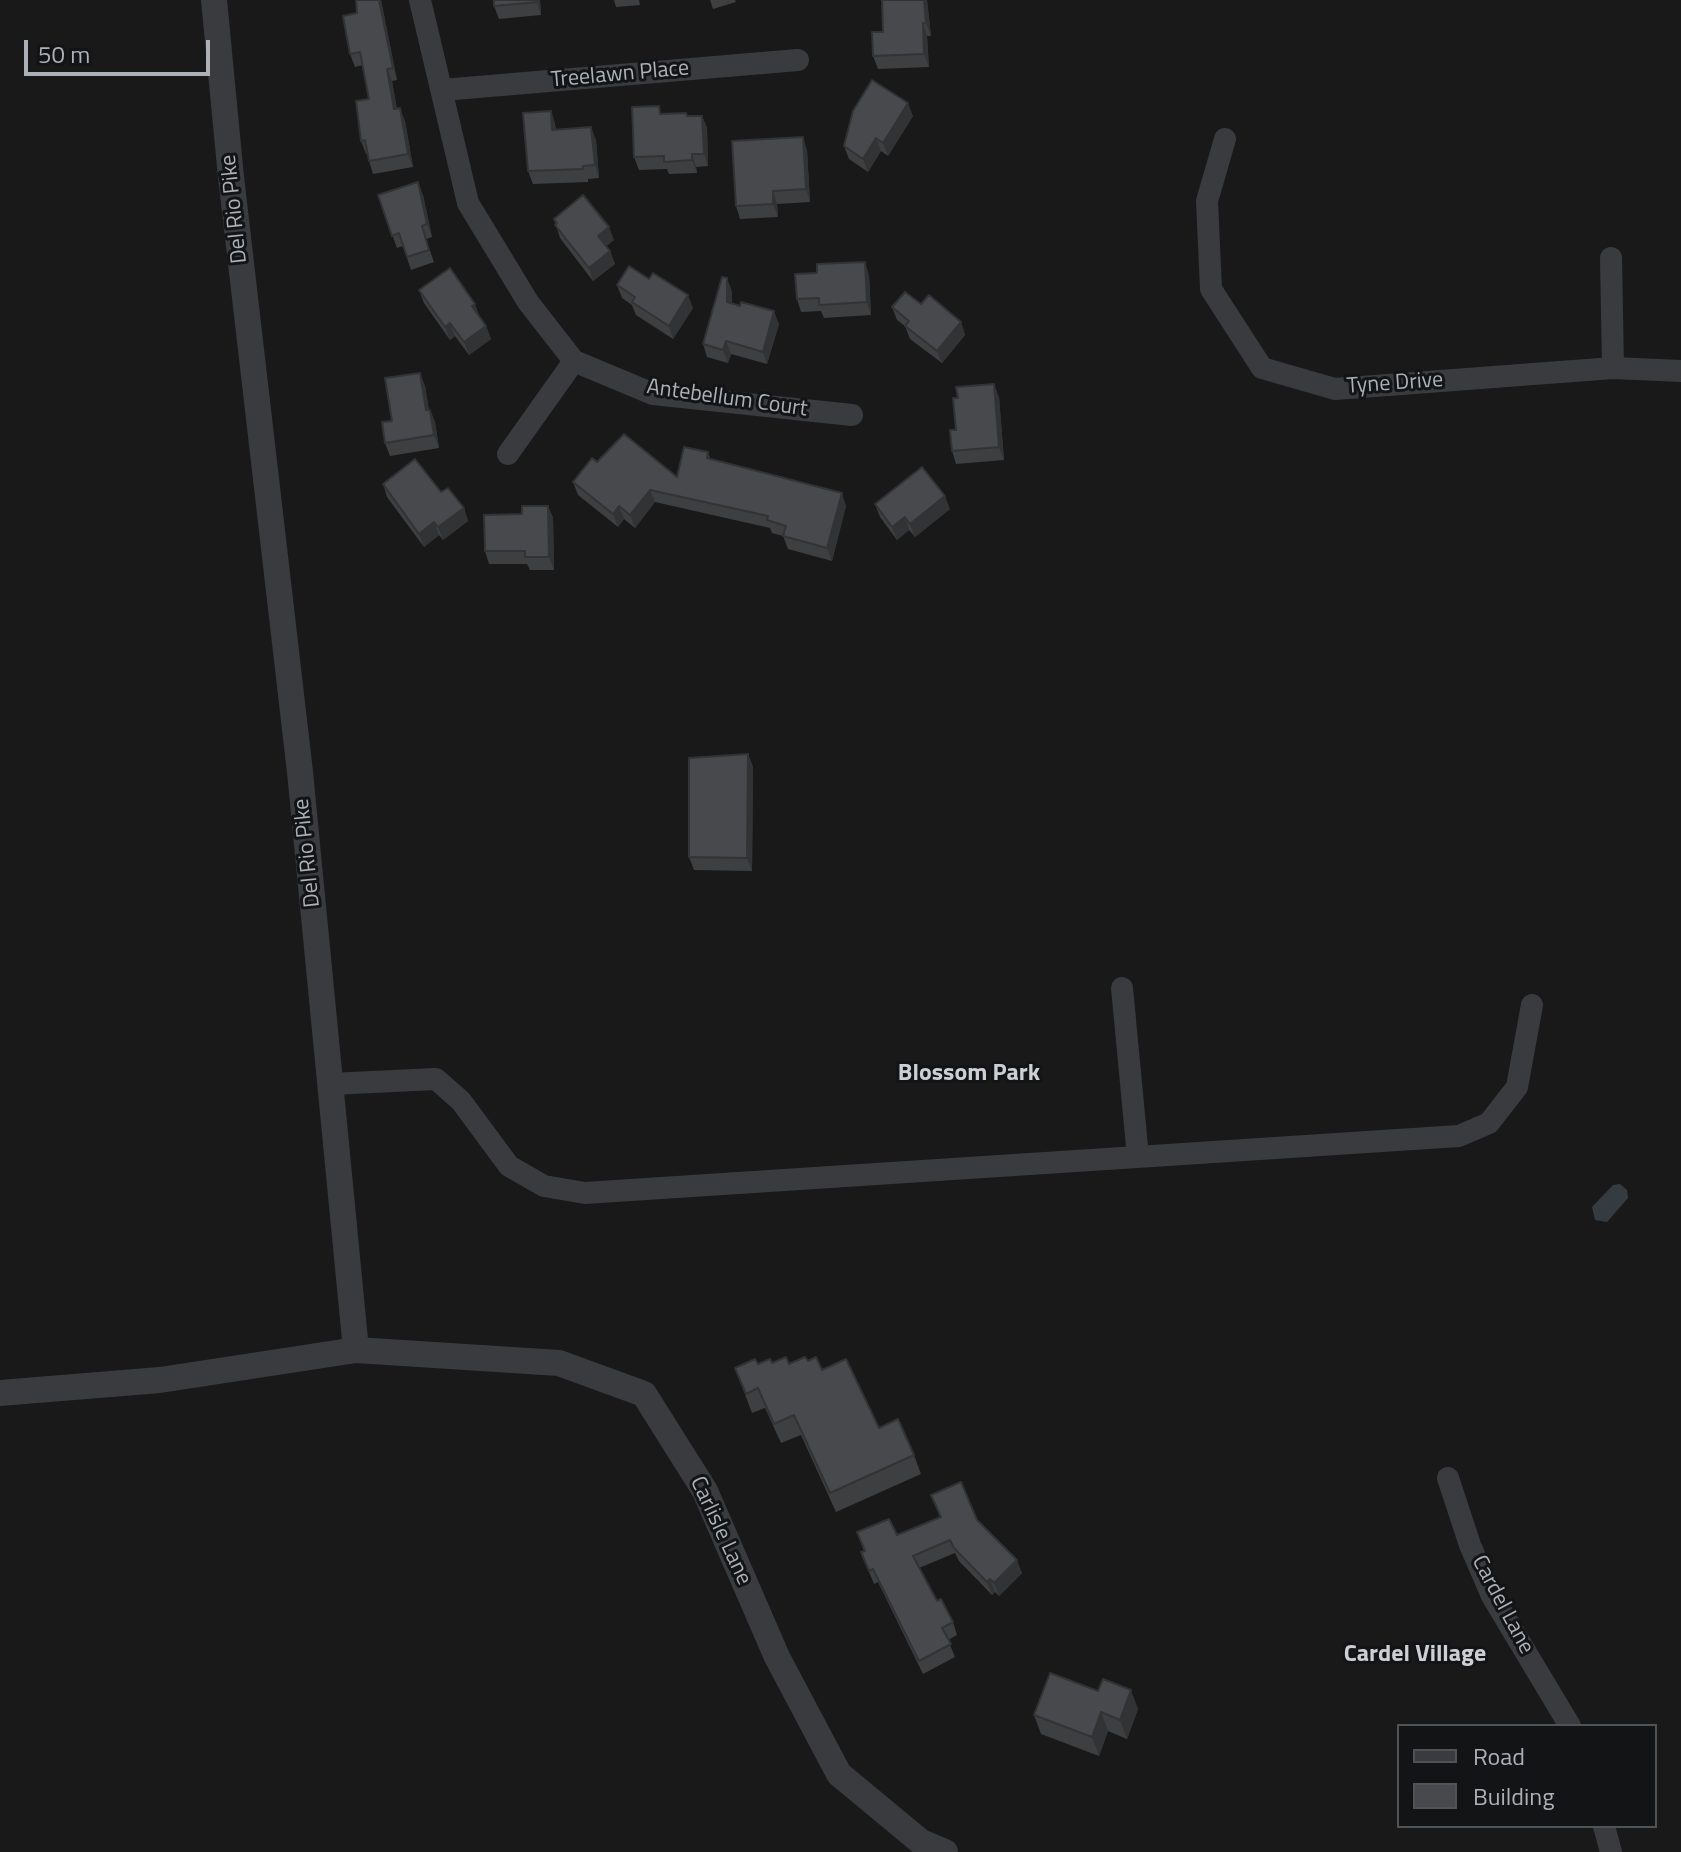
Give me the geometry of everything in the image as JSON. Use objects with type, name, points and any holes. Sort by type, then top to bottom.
[{"type":"street","name":"Del Rio Pike","points":[[214,0],[231,177],[300,772],[356,1350]]},
{"type":"street","name":"Antebellum Court","points":[[420,0],[468,203],[528,302],[574,361],[653,394],[852,415]]},
{"type":"street","name":"Treelawn Place","points":[[442,90],[798,60]]},
{"type":"street","name":"Tyne Drive","points":[[1225,139],[1207,201],[1211,289],[1262,368],[1335,389],[1613,368],[1681,371]]},
{"type":"street","points":[[1611,258],[1613,368]]},
{"type":"street","points":[[508,454],[574,361]]},
{"type":"street","points":[[1122,988],[1138,1157]]},
{"type":"street","points":[[330,1084],[436,1079],[461,1101],[509,1166],[544,1186],[585,1193],[1459,1136],[1489,1123],[1517,1087],[1532,1005]]},
{"type":"street","points":[[0,1393],[160,1380],[356,1350]]},
{"type":"street","name":"Carlisle Lane","points":[[356,1350],[559,1363],[644,1394],[705,1491],[777,1657],[839,1774],[921,1842],[945,1852]]},
{"type":"street","name":"Cardel Lane","points":[[1448,1478],[1470,1545],[1492,1596],[1569,1724]]},
{"type":"street","points":[[1605,1828],[1611,1852]]},
{"type":"shaded area","points":[[1620,1184],[1627,1190],[1628,1198],[1607,1222],[1595,1220],[1592,1207],[1613,1185]]},
{"type":"building","points":[[356,0],[379,0],[393,68],[387,69],[394,109],[400,108],[408,154],[369,161],[365,140],[361,141],[356,101],[369,99],[360,52],[350,54],[343,16],[357,13]]},
{"type":"building","points":[[494,0],[536,0],[537,2],[494,6]]},
{"type":"building","points":[[882,0],[924,0],[924,54],[873,56],[872,32],[883,32]]},
{"type":"building","points":[[872,80],[908,103],[883,143],[876,138],[863,159],[844,146],[853,111]]},
{"type":"building","points":[[659,106],[660,114],[702,116],[704,154],[692,154],[692,160],[664,162],[664,156],[634,157],[632,107]]},
{"type":"building","points":[[551,111],[552,130],[591,127],[595,165],[583,166],[583,169],[528,171],[523,113]]},
{"type":"building","points":[[803,137],[806,189],[773,191],[773,204],[736,206],[732,141]]},
{"type":"building","points":[[418,182],[427,224],[422,226],[429,250],[407,257],[399,233],[392,236],[378,195]]},
{"type":"building","points":[[583,195],[609,227],[598,236],[610,251],[589,268],[555,225],[554,219]]},
{"type":"building","points":[[865,262],[867,302],[819,305],[819,298],[797,299],[795,274],[817,273],[817,264]]},
{"type":"building","points":[[629,266],[649,279],[653,273],[688,295],[669,326],[632,302],[635,297],[617,285]]},
{"type":"building","points":[[450,268],[486,326],[464,342],[450,323],[445,327],[419,290]]},
{"type":"building","points":[[722,277],[727,278],[727,302],[740,306],[741,302],[774,311],[763,352],[726,341],[723,350],[703,344]]},
{"type":"building","points":[[905,292],[921,304],[929,295],[961,322],[937,351],[905,326],[909,321],[892,307]]},
{"type":"building","points":[[420,373],[434,435],[385,443],[382,422],[392,421],[385,378]]},
{"type":"building","points":[[994,384],[999,447],[952,451],[950,430],[956,430],[953,398],[958,398],[956,387]]},
{"type":"building","points":[[624,434],[677,477],[684,447],[708,452],[707,458],[842,493],[827,548],[783,536],[786,526],[767,520],[768,516],[650,490],[630,515],[619,506],[613,514],[573,482],[592,458],[597,462]]},
{"type":"building","points":[[415,459],[441,492],[448,488],[464,508],[438,527],[434,522],[419,534],[383,484]]},
{"type":"building","points":[[922,467],[945,496],[910,524],[905,517],[892,527],[875,504]]},
{"type":"building","points":[[522,506],[548,506],[549,557],[525,557],[525,551],[485,551],[484,515],[522,514]]},
{"type":"building","points":[[748,754],[747,858],[689,857],[689,758]]},
{"type":"building","points":[[786,1357],[789,1364],[805,1357],[808,1361],[816,1357],[822,1370],[846,1359],[879,1428],[898,1419],[914,1455],[830,1493],[794,1415],[774,1424],[758,1388],[746,1394],[735,1368],[755,1359],[758,1364],[770,1359],[772,1363]]},
{"type":"building","points":[[961,1482],[977,1520],[1017,1560],[994,1583],[990,1579],[987,1582],[950,1540],[913,1556],[937,1601],[941,1599],[953,1622],[942,1628],[951,1644],[919,1661],[873,1569],[869,1571],[857,1532],[889,1519],[897,1535],[941,1517],[931,1495]]},
{"type":"building","points":[[1050,1673],[1098,1691],[1103,1679],[1131,1690],[1120,1720],[1101,1712],[1092,1737],[1034,1715]]},
{"type":"district","name":"Blossom Park","points":[[969,1074]]},
{"type":"district","name":"Cardel Village","points":[[1415,1655]]}]
